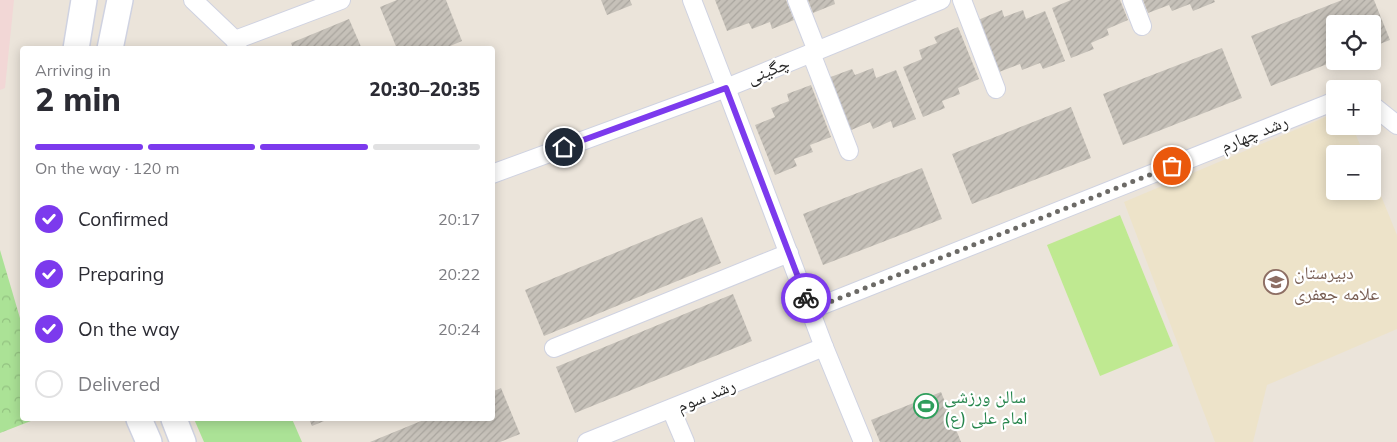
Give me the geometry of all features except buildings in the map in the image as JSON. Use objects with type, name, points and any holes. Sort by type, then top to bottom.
[{"type":"main road","points":[[76,46],[84,0]]},
{"type":"main road","points":[[111,46],[120,0]]},
{"type":"main road","points":[[140,421],[149,442]]},
{"type":"main road","points":[[175,421],[183,442]]},
{"type":"street","points":[[194,0],[237,44],[341,0]]},
{"type":"street","points":[[495,173],[726,88],[692,0]]},
{"type":"street","points":[[797,0],[849,151]]},
{"type":"street","name":"چگینی","points":[[863,442],[824,347],[726,88],[941,0]]},
{"type":"street","points":[[962,0],[996,89]]},
{"type":"street","points":[[1132,0],[1142,26]]},
{"type":"street","name":"رشد چهارم","points":[[810,310],[1326,105]]},
{"type":"street","points":[[1381,112],[1397,125]]},
{"type":"street","points":[[554,348],[789,253]]},
{"type":"street","name":"رشد سوم","points":[[588,442],[824,347]]},
{"type":"street","points":[[671,408],[685,442]]},
{"type":"shaded area","points":[[0,0],[14,0],[5,88],[0,90]]},
{"type":"shaded area","name":"دبیرستان علامه جعفری","points":[[1326,117],[1326,135],[1356,135],[1360,145],[1326,145],[1326,200],[1381,200],[1381,196],[1397,235],[1397,329],[1267,385],[1253,442],[1215,442],[1124,202]]},
{"type":"green space","points":[[1120,215],[1173,346],[1100,376],[1047,245]]},
{"type":"green space","points":[[0,250],[20,318],[20,421],[31,421],[0,433]]},
{"type":"green space","points":[[195,421],[293,421],[302,442],[204,442]]},
{"type":"way so far","points":[[806,298],[810,310],[1172,166]]},
{"type":"place","name":"دبیرستان علامه جعفری","points":[[1276,282]]},
{"type":"place","name":"سالن ورزشی امام علی (ع)","points":[[926,406]]},
{"type":"route","points":[[564,147],[726,88],[806,298]]}]
